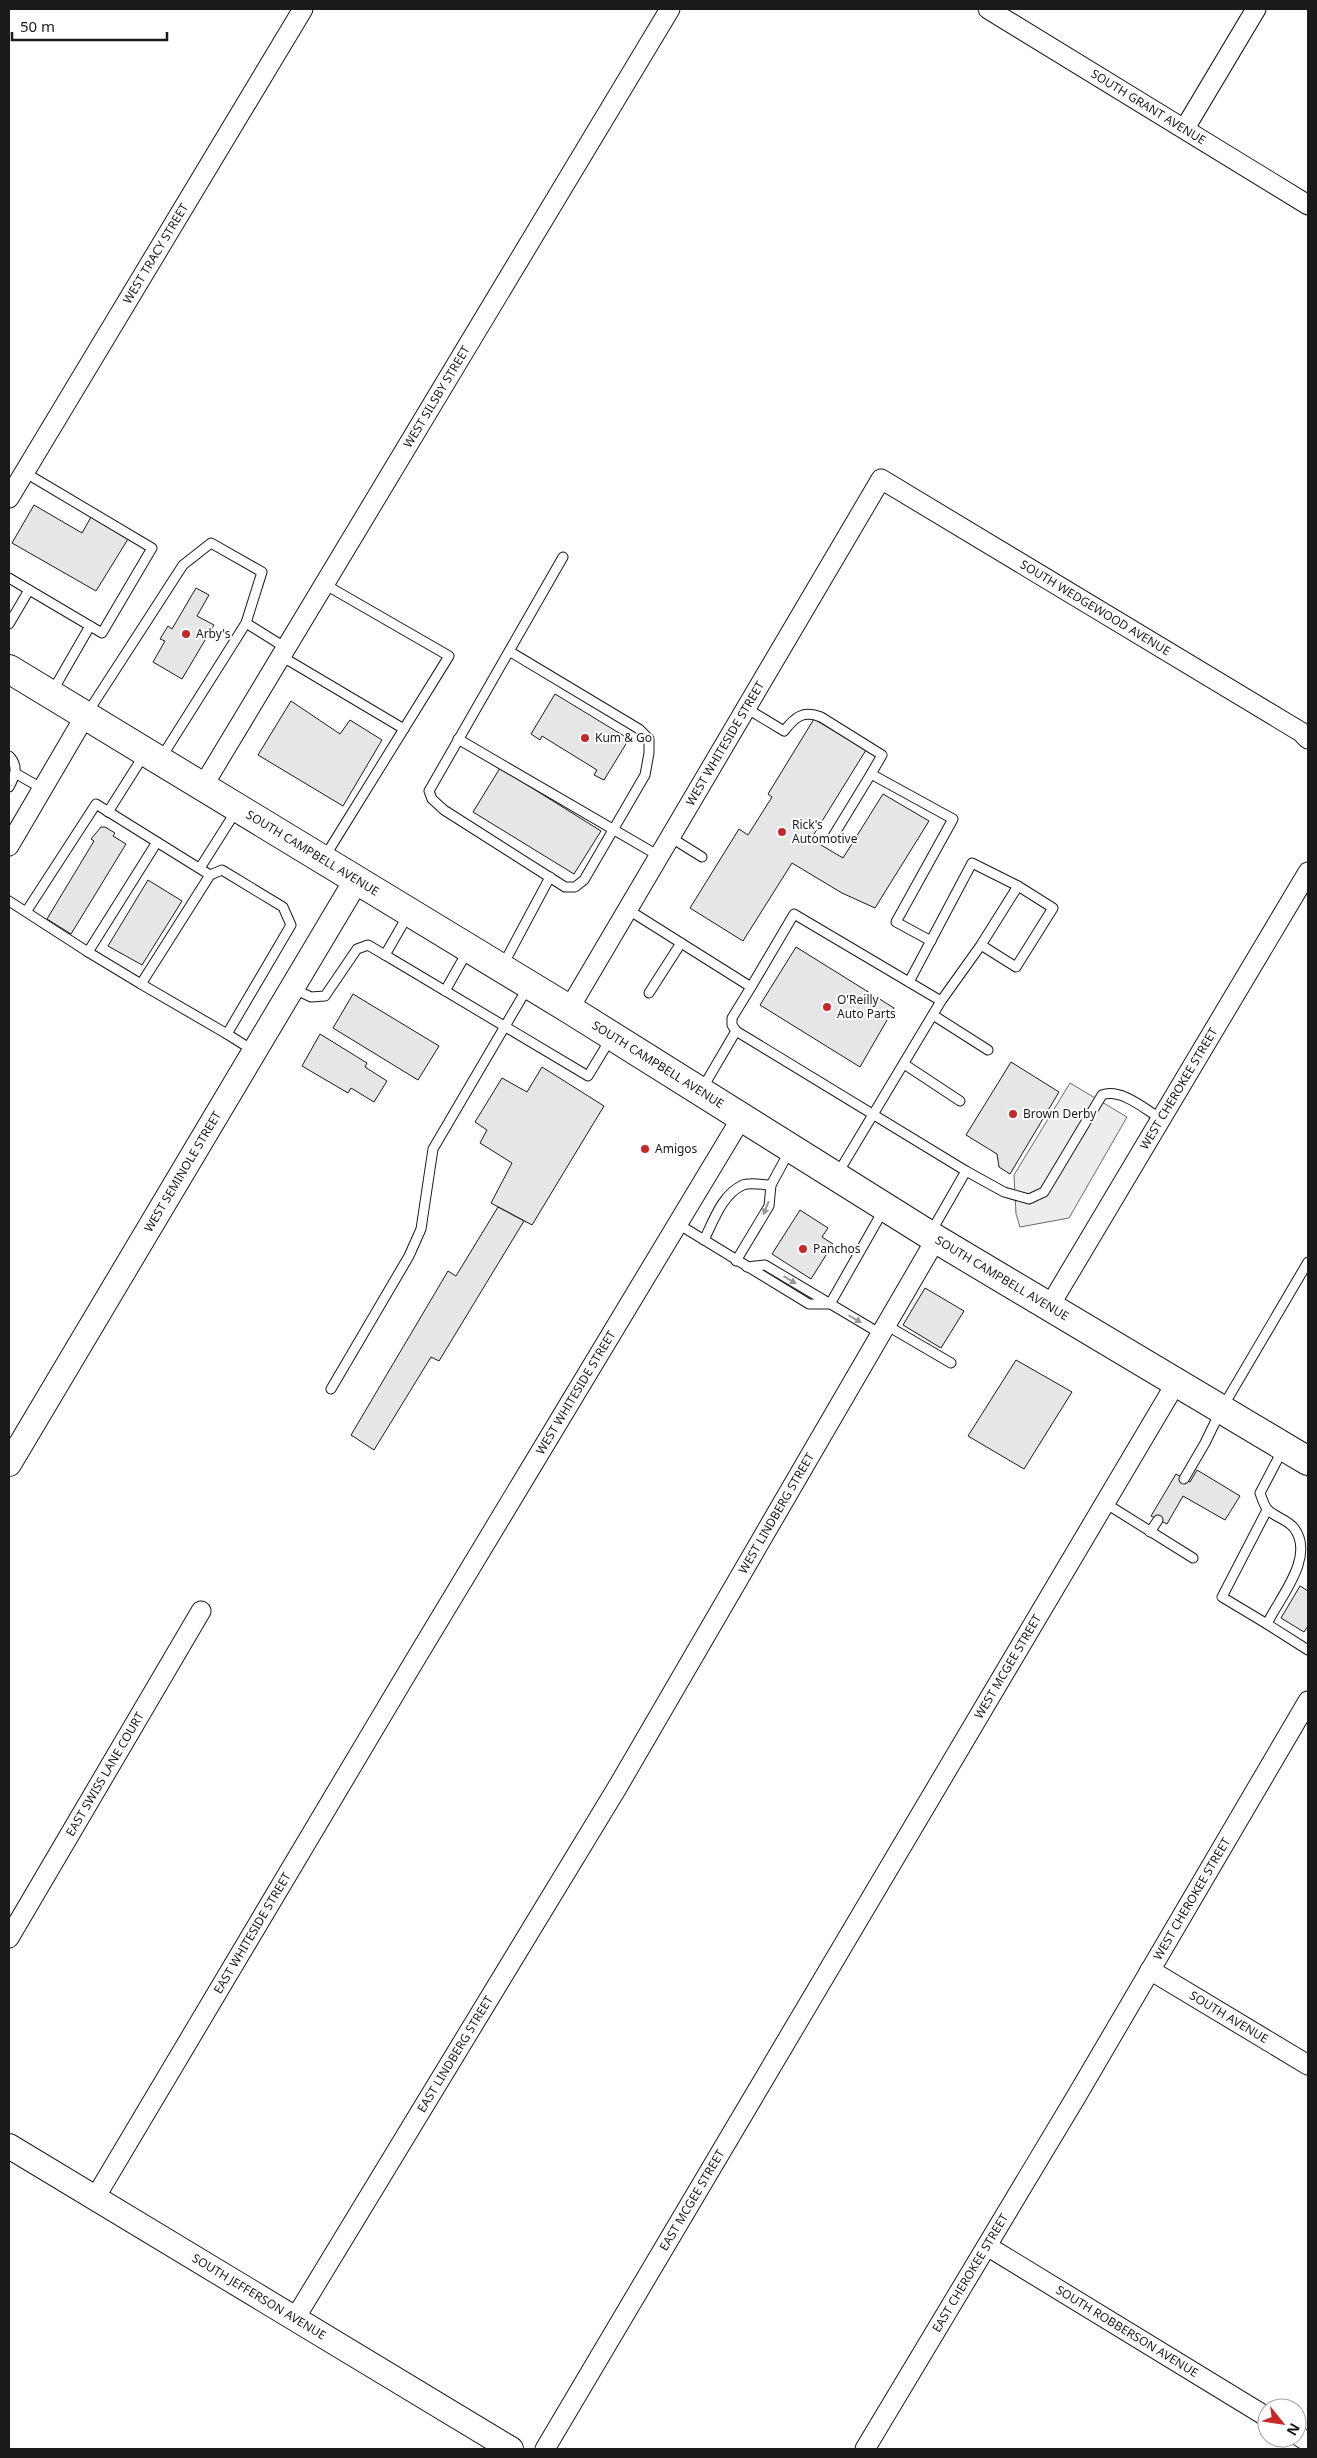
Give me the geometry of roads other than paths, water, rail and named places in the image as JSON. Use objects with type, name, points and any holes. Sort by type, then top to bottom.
[{"type":"main road","name":"SOUTH CAMPBELL AVENUE","points":[[9,668],[569,1009],[933,1237],[1176,1384],[1308,1460]]},
{"type":"street","name":"WEST TRACY STREET","points":[[9,498],[303,9]]},
{"type":"street","name":"WEST SILSBY STREET","points":[[203,786],[670,9]]},
{"type":"street","name":"SOUTH GRANT AVENUE","points":[[988,9],[1308,205]]},
{"type":"street","points":[[1185,128],[1256,9]]},
{"type":"street","name":"WEST WHITESIDE STREET","points":[[569,1009],[881,479]]},
{"type":"street","name":"SOUTH WEDGEWOOD AVENUE","points":[[881,479],[1301,732],[1308,739]]},
{"type":"street","points":[[9,846],[85,716]]},
{"type":"street","name":"WEST CHEROKEE STREET","points":[[1049,1307],[1308,872]]},
{"type":"street","name":"WEST SEMINOLE STREET","points":[[9,1464],[356,879]]},
{"type":"street","name":"WEST WHITESIDE STREET","points":[[409,1670],[742,1117]]},
{"type":"street","name":"WEST LINDBERG STREET","points":[[617,1788],[883,1329],[933,1237]]},
{"type":"street","name":"WEST MCGEE STREET","points":[[840,1952],[1176,1384]]},
{"type":"street","name":"EAST SWISS LANE COURT","points":[[9,1938],[201,1611]]},
{"type":"street","name":"EAST WHITESIDE STREET","points":[[95,2198],[409,1670]]},
{"type":"street","name":"WEST CHEROKEE STREET","points":[[1076,2096],[1308,1701]]},
{"type":"street","name":"EAST LINDBERG STREET","points":[[294,2320],[617,1788]]},
{"type":"street","name":"EAST MCGEE STREET","points":[[545,2449],[840,1952]]},
{"type":"street","name":"SOUTH AVENUE","points":[[1150,1970],[1308,2065]]},
{"type":"street","name":"EAST CHEROKEE STREET","points":[[864,2449],[1076,2096]]},
{"type":"street","name":"SOUTH JEFFERSON AVENUE","points":[[9,2146],[294,2320],[511,2449]]},
{"type":"street","name":"SOUTH ROBBERSON AVENUE","points":[[987,2246],[1257,2411]]},
{"type":"lane","points":[[9,578],[102,633],[152,548],[24,472]]},
{"type":"lane","points":[[85,716],[183,565],[211,543],[262,572],[246,623],[153,756],[108,812]]},
{"type":"lane","points":[[509,651],[639,728],[649,739],[650,754],[644,775],[584,880],[575,887],[565,887],[444,810],[432,799],[429,791],[562,557]]},
{"type":"lane","points":[[324,584],[449,656],[324,859]]},
{"type":"lane","points":[[9,624],[29,590]]},
{"type":"lane","points":[[246,623],[283,652],[404,730]]},
{"type":"lane","points":[[51,694],[90,626]]},
{"type":"lane","points":[[746,708],[784,732],[796,717],[803,713],[811,713],[821,717],[882,754],[832,838]]},
{"type":"lane","points":[[458,739],[614,828],[659,856]]},
{"type":"lane","points":[[9,756],[15,764],[15,773],[9,787]]},
{"type":"lane","points":[[15,773],[43,789]]},
{"type":"lane","points":[[871,774],[953,819],[896,922],[931,941]]},
{"type":"lane","points":[[26,912],[96,804],[210,875]]},
{"type":"lane","points":[[200,868],[239,807]]},
{"type":"lane","points":[[670,838],[702,857]]},
{"type":"lane","points":[[88,952],[158,842]]},
{"type":"lane","points":[[909,982],[972,863],[1018,886],[1053,908],[1016,967],[981,945]]},
{"type":"lane","points":[[141,984],[210,875],[222,870],[283,907],[291,925],[227,1034]]},
{"type":"lane","points":[[501,968],[550,877]]},
{"type":"lane","points":[[836,1176],[932,1015],[981,945],[1018,886]]},
{"type":"lane","points":[[9,901],[88,952],[254,1051]]},
{"type":"lane","points":[[627,910],[751,987]]},
{"type":"lane","points":[[385,955],[410,912]]},
{"type":"lane","points":[[941,1001],[794,914],[732,1018],[732,1025],[736,1031],[966,1171],[1004,1192],[1029,1199],[1044,1192],[1102,1095],[1108,1092],[1118,1094],[1161,1119]]},
{"type":"lane","points":[[650,992],[681,943]]},
{"type":"lane","points":[[292,988],[311,997],[325,996],[356,950],[368,945],[588,1076],[612,1036]]},
{"type":"lane","points":[[445,991],[469,948]]},
{"type":"lane","points":[[331,1389],[410,1256],[421,1229],[434,1149],[529,985]]},
{"type":"lane","points":[[932,1015],[988,1050]]},
{"type":"lane","points":[[701,1091],[736,1031]]},
{"type":"lane","points":[[904,1064],[960,1101]]},
{"type":"lane","points":[[736,1261],[769,1206],[771,1185],[791,1148]]},
{"type":"lane","points":[[933,1237],[966,1171]]},
{"type":"lane","points":[[704,1240],[728,1196],[744,1184],[771,1185]]},
{"type":"lane","points":[[830,1304],[885,1207]]},
{"type":"lane","points":[[678,1224],[747,1268],[809,1304],[830,1304],[951,1364]]},
{"type":"lane","points":[[1184,1479],[1221,1410],[1308,1262]]},
{"type":"lane","points":[[1267,1624],[1276,1604],[1296,1576],[1301,1547],[1294,1528],[1267,1510],[1260,1493],[1285,1447]]},
{"type":"lane","points":[[1105,1503],[1193,1558]]},
{"type":"lane","points":[[1267,1510],[1222,1597],[1308,1650]]},
{"type":"lane","points":[[1150,1532],[1158,1520]]},
{"type":"place","name":"Arby's","points":[[186,634]]},
{"type":"place","name":"Kum & Go","points":[[585,738]]},
{"type":"place","name":"Rick's Automotive","points":[[782,832]]},
{"type":"place","name":"O'Reilly Auto Parts","points":[[827,1007]]},
{"type":"place","name":"Brown Derby","points":[[1013,1114]]},
{"type":"place","name":"Amigos","points":[[645,1149]]},
{"type":"place","name":"Panchos","points":[[803,1249]]}]
